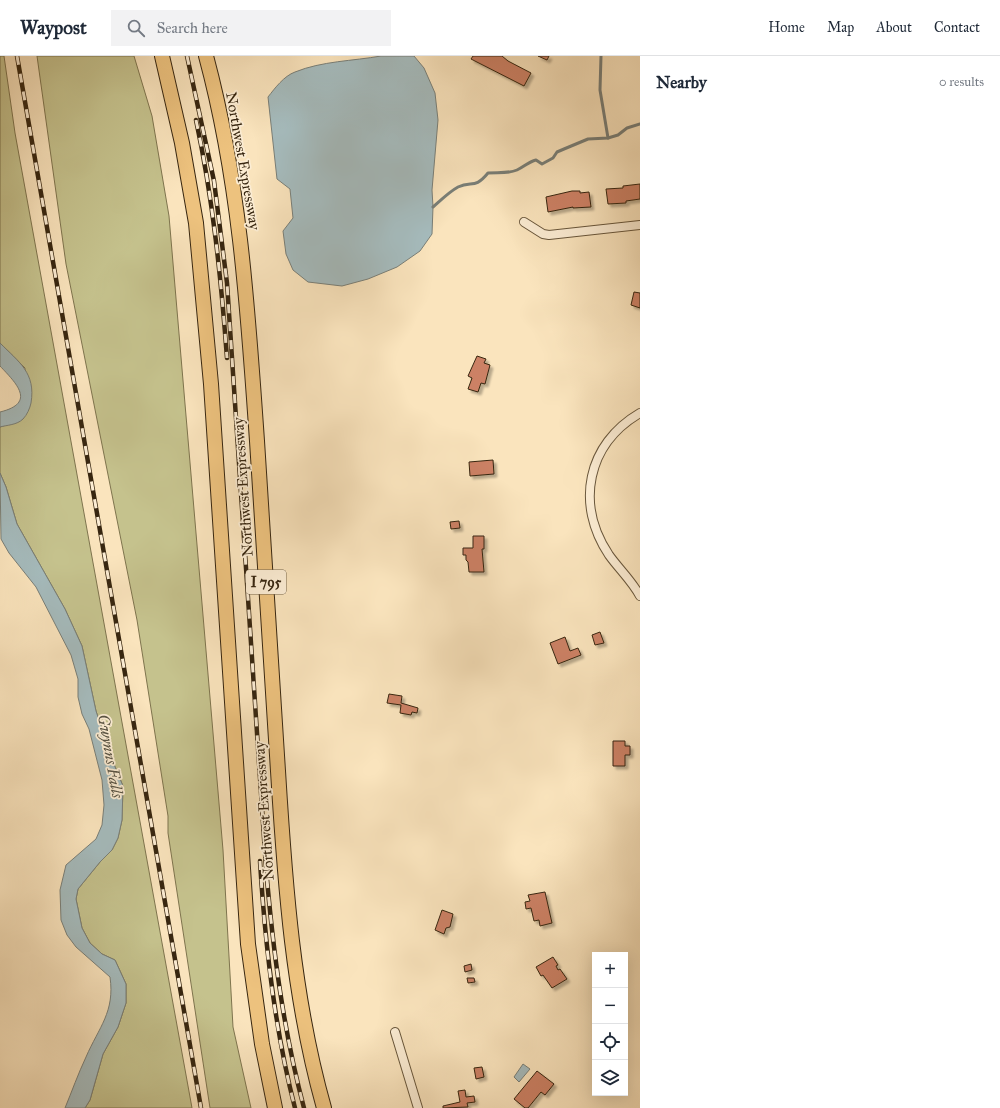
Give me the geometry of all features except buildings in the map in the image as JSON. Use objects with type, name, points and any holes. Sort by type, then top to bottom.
[{"type":"highway","name":"Northwest Expressway","points":[[162,56],[182,143],[196,223],[211,384],[248,944],[262,1044],[275,1108]]},
{"type":"highway","name":"Northwest Expressway","points":[[206,56],[232,178],[244,273],[253,380],[284,866],[298,990],[305,1033],[324,1108]]},
{"type":"street","points":[[524,222],[543,234],[549,235],[640,225]]},
{"type":"street","points":[[640,413],[627,421],[606,442],[594,465],[590,490],[592,519],[601,540],[609,555],[640,596]]},
{"type":"street","points":[[395,1032],[418,1108]]},
{"type":"shaded area","points":[[0,56],[4,56],[15,133],[192,1108],[85,1108],[90,1100],[103,1054],[118,1027],[126,1003],[126,984],[115,960],[102,954],[90,943],[82,928],[76,899],[78,889],[112,850],[118,838],[122,820],[123,786],[113,762],[96,711],[82,646],[65,609],[17,524],[6,487],[0,473],[0,427],[23,419],[25,368],[0,343]]},
{"type":"shaded area","points":[[37,56],[134,56],[152,116],[169,216],[223,850],[233,1027],[251,1108],[210,1108],[168,833],[168,816],[137,620],[66,264]]},
{"type":"water","points":[[381,56],[414,56],[424,68],[435,93],[438,120],[432,190],[432,234],[420,251],[397,267],[368,279],[342,286],[308,282],[293,270],[286,254],[283,231],[293,218],[290,189],[277,179],[268,97],[283,79],[305,68],[327,63]]},
{"type":"water","points":[[0,343],[14,356],[24,369],[31,384],[32,393],[30,407],[23,419],[15,424],[0,427],[0,412],[11,408],[18,403],[20,392],[12,379],[0,366]]},
{"type":"water","name":"Gwynns Falls","points":[[0,473],[6,487],[17,524],[65,609],[82,646],[96,711],[113,762],[123,786],[122,820],[118,838],[112,850],[78,889],[76,899],[82,928],[90,943],[102,954],[115,960],[126,984],[126,1003],[118,1027],[103,1054],[90,1100],[85,1108],[65,1108],[83,1063],[105,1019],[110,1000],[110,977],[76,947],[67,935],[61,920],[60,890],[66,865],[96,839],[102,825],[104,805],[102,780],[89,729],[82,714],[78,697],[78,679],[71,655],[36,587],[9,553],[1,539]]},
{"type":"water","points":[[523,1064],[530,1069],[519,1082],[514,1077]]},
{"type":"waterway","points":[[601,56],[600,90],[608,138]]},
{"type":"waterway","points":[[433,207],[458,187],[476,183],[488,173],[514,171],[536,160],[542,164],[553,158],[557,152],[588,139],[608,138],[618,135],[627,128],[640,124]]},
{"type":"railway","points":[[17,56],[201,1108]]},
{"type":"railway","points":[[187,56],[214,181],[227,283],[266,868],[280,989],[290,1049],[304,1108]]},
{"type":"railway","points":[[196,120],[216,239],[227,358]]},
{"type":"railway","points":[[260,861],[268,954],[276,1016],[281,1047],[295,1108]]}]
